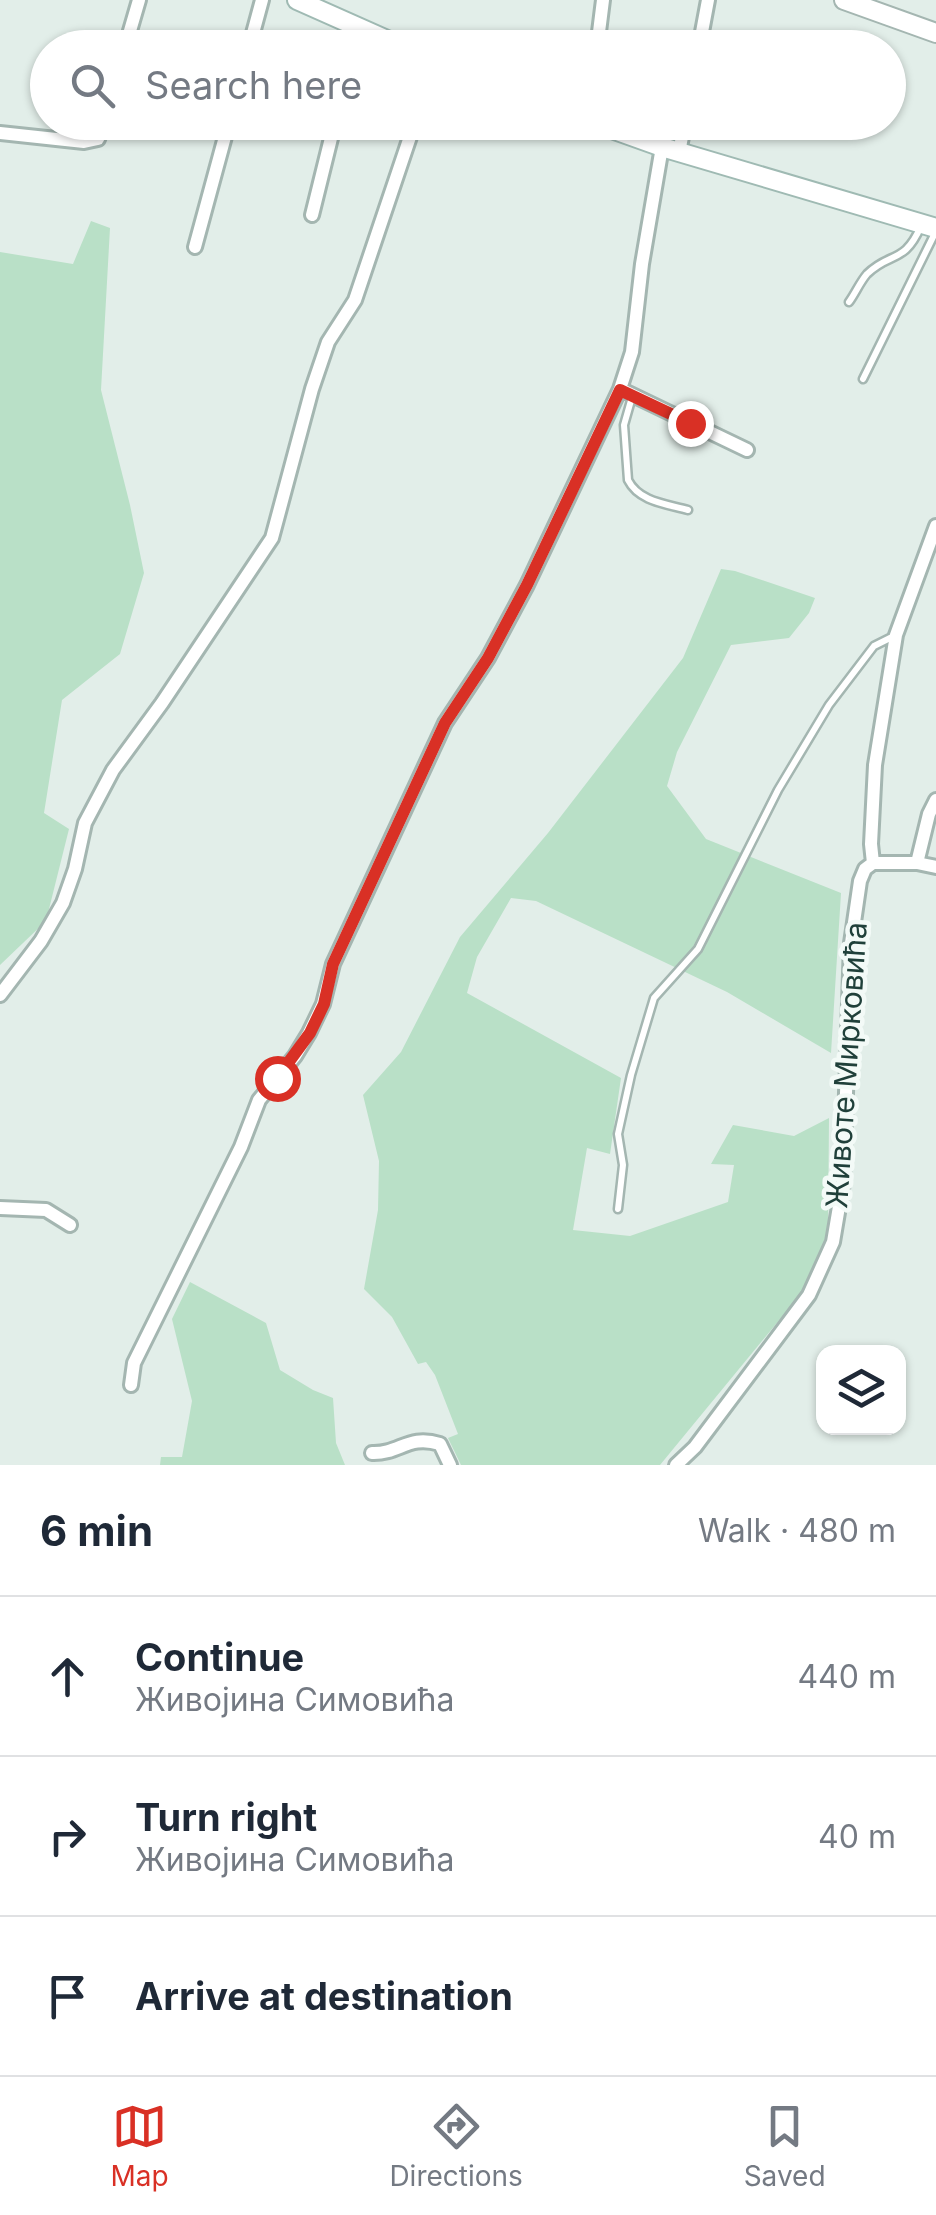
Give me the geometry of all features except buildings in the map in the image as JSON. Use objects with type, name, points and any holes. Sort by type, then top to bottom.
[{"type":"main road","points":[[296,0],[364,30]]},
{"type":"main road","points":[[844,0],[936,34]]},
{"type":"main road","points":[[643,140],[932,226]]},
{"type":"street","points":[[131,30],[139,0]]},
{"type":"street","points":[[254,30],[262,0]]},
{"type":"street","points":[[598,30],[602,0]]},
{"type":"street","points":[[702,30],[708,0]]},
{"type":"street","points":[[0,133],[30,136]]},
{"type":"street","points":[[65,140],[93,140]]},
{"type":"street","points":[[195,247],[224,140]]},
{"type":"street","points":[[312,216],[331,140]]},
{"type":"street","points":[[0,995],[63,904],[86,823],[113,770],[272,538],[312,388],[328,342],[355,300],[409,140]]},
{"type":"street","points":[[131,1384],[134,1364],[241,1147],[259,1100],[295,1056],[324,1004],[333,964],[445,723],[488,658],[627,392],[642,264],[676,140]]},
{"type":"street","points":[[627,392],[747,450]]},
{"type":"street","points":[[934,536],[896,635],[875,765],[870,844],[874,863],[936,867]]},
{"type":"street","points":[[918,863],[928,814],[936,800]]},
{"type":"street","name":"Животе Мирковића","points":[[676,1465],[694,1447],[809,1295],[833,1242],[843,1182],[851,943],[860,881],[865,869],[874,863]]},
{"type":"street","points":[[0,1208],[46,1210],[70,1226]]},
{"type":"street","points":[[372,1453],[383,1454],[413,1441],[427,1440],[440,1444],[450,1465]]},
{"type":"lane","points":[[849,302],[867,274],[907,250],[932,226]]},
{"type":"lane","points":[[863,379],[932,226]]},
{"type":"lane","points":[[627,392],[624,425],[632,488],[643,497],[688,510]]},
{"type":"lane","points":[[618,1209],[623,1164],[618,1134],[654,998],[698,948],[778,790],[829,705],[874,646],[896,635]]},
{"type":"green space","points":[[91,221],[110,228],[101,390],[144,573],[120,654],[62,700],[44,813],[69,829],[46,921],[0,965],[0,252],[73,264]]},
{"type":"green space","points":[[721,569],[815,598],[809,613],[789,638],[731,645],[677,752],[667,786],[706,839],[841,893],[831,1053],[727,992],[536,901],[511,898],[477,957],[467,993],[621,1078],[610,1154],[587,1148],[573,1230],[630,1236],[728,1202],[734,1165],[711,1164],[733,1125],[794,1136],[829,1118],[828,1234],[804,1290],[660,1465],[461,1465],[448,1438],[458,1434],[435,1375],[426,1362],[418,1364],[392,1317],[364,1289],[378,1210],[379,1161],[363,1095],[401,1052],[460,937],[548,833],[683,658]]},
{"type":"green space","points":[[190,1282],[266,1323],[280,1370],[333,1398],[336,1443],[345,1465],[160,1465],[161,1457],[182,1457],[192,1401],[172,1319]]},
{"type":"route","points":[[277,1078],[310,1033],[324,1004],[333,964],[445,723],[488,658],[527,585],[620,390],[690,423]]}]
